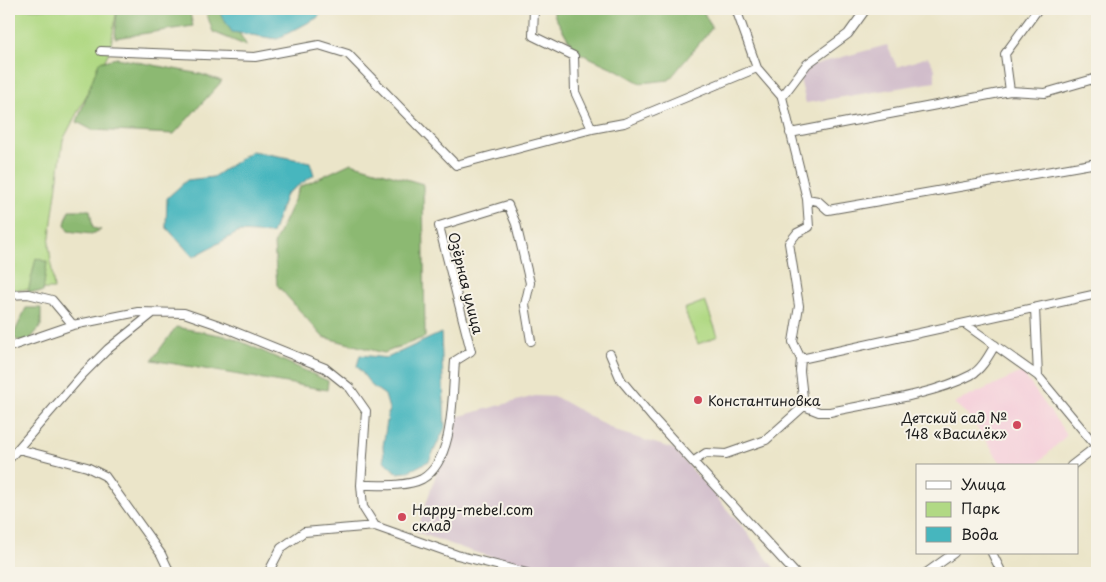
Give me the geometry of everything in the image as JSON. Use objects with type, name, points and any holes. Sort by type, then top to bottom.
[{"type":"street","points":[[534,9],[533,36],[574,56],[575,92],[592,129]]},
{"type":"street","points":[[736,9],[758,68],[782,97],[807,200],[809,227],[797,233],[789,243],[799,306],[794,342],[800,359],[804,406]]},
{"type":"street","points":[[782,97],[807,64],[848,34],[866,9]]},
{"type":"street","points":[[1010,91],[1005,54],[1038,9]]},
{"type":"street","points":[[101,51],[255,57],[319,45],[348,54],[456,166],[592,129],[624,123],[758,68]]},
{"type":"street","points":[[790,133],[1010,91],[1045,93],[1097,78]]},
{"type":"street","points":[[807,200],[818,201],[828,210],[1097,164]]},
{"type":"street","name":"Озёрная улица","points":[[361,485],[395,485],[422,479],[438,462],[449,439],[455,361],[471,351],[439,226],[508,205],[516,224],[530,283],[525,305],[531,341]]},
{"type":"street","points":[[9,295],[28,294],[52,300],[73,324]]},
{"type":"street","points":[[800,359],[1097,294]]},
{"type":"street","points":[[1035,308],[1038,376]]},
{"type":"street","points":[[9,347],[73,324],[138,312],[184,314],[216,324],[325,368],[350,388],[366,411],[361,485],[363,508],[375,526]]},
{"type":"street","points":[[9,459],[82,375],[108,349],[153,313]]},
{"type":"street","points":[[965,324],[1038,376],[1097,446],[1074,464]]},
{"type":"street","points":[[804,406],[820,412],[830,412],[931,390],[972,374],[995,345]]},
{"type":"street","points":[[610,354],[621,380],[652,417],[795,573]]},
{"type":"street","points":[[694,461],[706,452],[726,454],[766,440],[804,406]]},
{"type":"street","points":[[18,449],[88,467],[105,476],[161,554],[170,573]]},
{"type":"street","points":[[268,573],[281,548],[304,532],[375,526],[457,555],[527,573]]},
{"type":"street","points":[[926,573],[953,554]]},
{"type":"street","points":[[992,554],[1002,573]]},
{"type":"shaded area","points":[[887,45],[897,67],[928,57],[935,69],[935,82],[806,103],[800,79],[809,66]]},
{"type":"shaded area","name":"Детский сад № 148 «Василёк»","points":[[1022,372],[1067,435],[1037,464],[1002,464],[968,415],[954,403]]},
{"type":"shaded area","points":[[535,396],[556,397],[618,432],[674,449],[745,530],[778,573],[550,573],[471,551],[416,532],[456,417]]},
{"type":"green space","points":[[9,9],[117,9],[110,50],[63,140],[49,244],[54,289],[9,290]]},
{"type":"green space","points":[[117,9],[189,9],[193,26],[115,38]]},
{"type":"green space","points":[[205,9],[225,9],[247,46],[213,32]]},
{"type":"green space","points":[[554,9],[702,9],[712,28],[669,80],[640,83],[617,70],[575,51],[554,15]]},
{"type":"green space","points":[[117,58],[200,74],[222,81],[174,134],[92,130],[77,122],[99,62]]},
{"type":"green space","points":[[351,163],[423,184],[425,337],[384,353],[323,337],[277,285],[274,244],[300,187]]},
{"type":"green space","points":[[69,210],[90,210],[93,228],[101,230],[91,234],[68,231],[65,224]]},
{"type":"green space","points":[[36,258],[47,262],[43,292],[28,292]]},
{"type":"green space","points":[[705,301],[718,336],[698,344],[684,309]]},
{"type":"green space","points":[[26,308],[41,308],[41,326],[27,343],[12,338]]},
{"type":"green space","points":[[176,327],[231,337],[328,381],[327,390],[152,360]]},
{"type":"water","points":[[217,9],[326,9],[317,18],[277,39],[232,32]]},
{"type":"water","points":[[252,151],[310,162],[314,175],[286,194],[272,234],[239,232],[193,257],[166,227],[167,198],[187,180],[213,177]]},
{"type":"water","points":[[441,333],[445,428],[429,461],[407,472],[397,473],[384,461],[383,446],[389,409],[385,395],[372,386],[357,366],[360,355],[387,358]]},
{"type":"place","name":"Константиновка","points":[[698,400]]},
{"type":"place","name":"Детский сад № 148 «Василёк»","points":[[1017,425]]},
{"type":"place","name":"Happy-mebel.com склад","points":[[402,517]]}]
